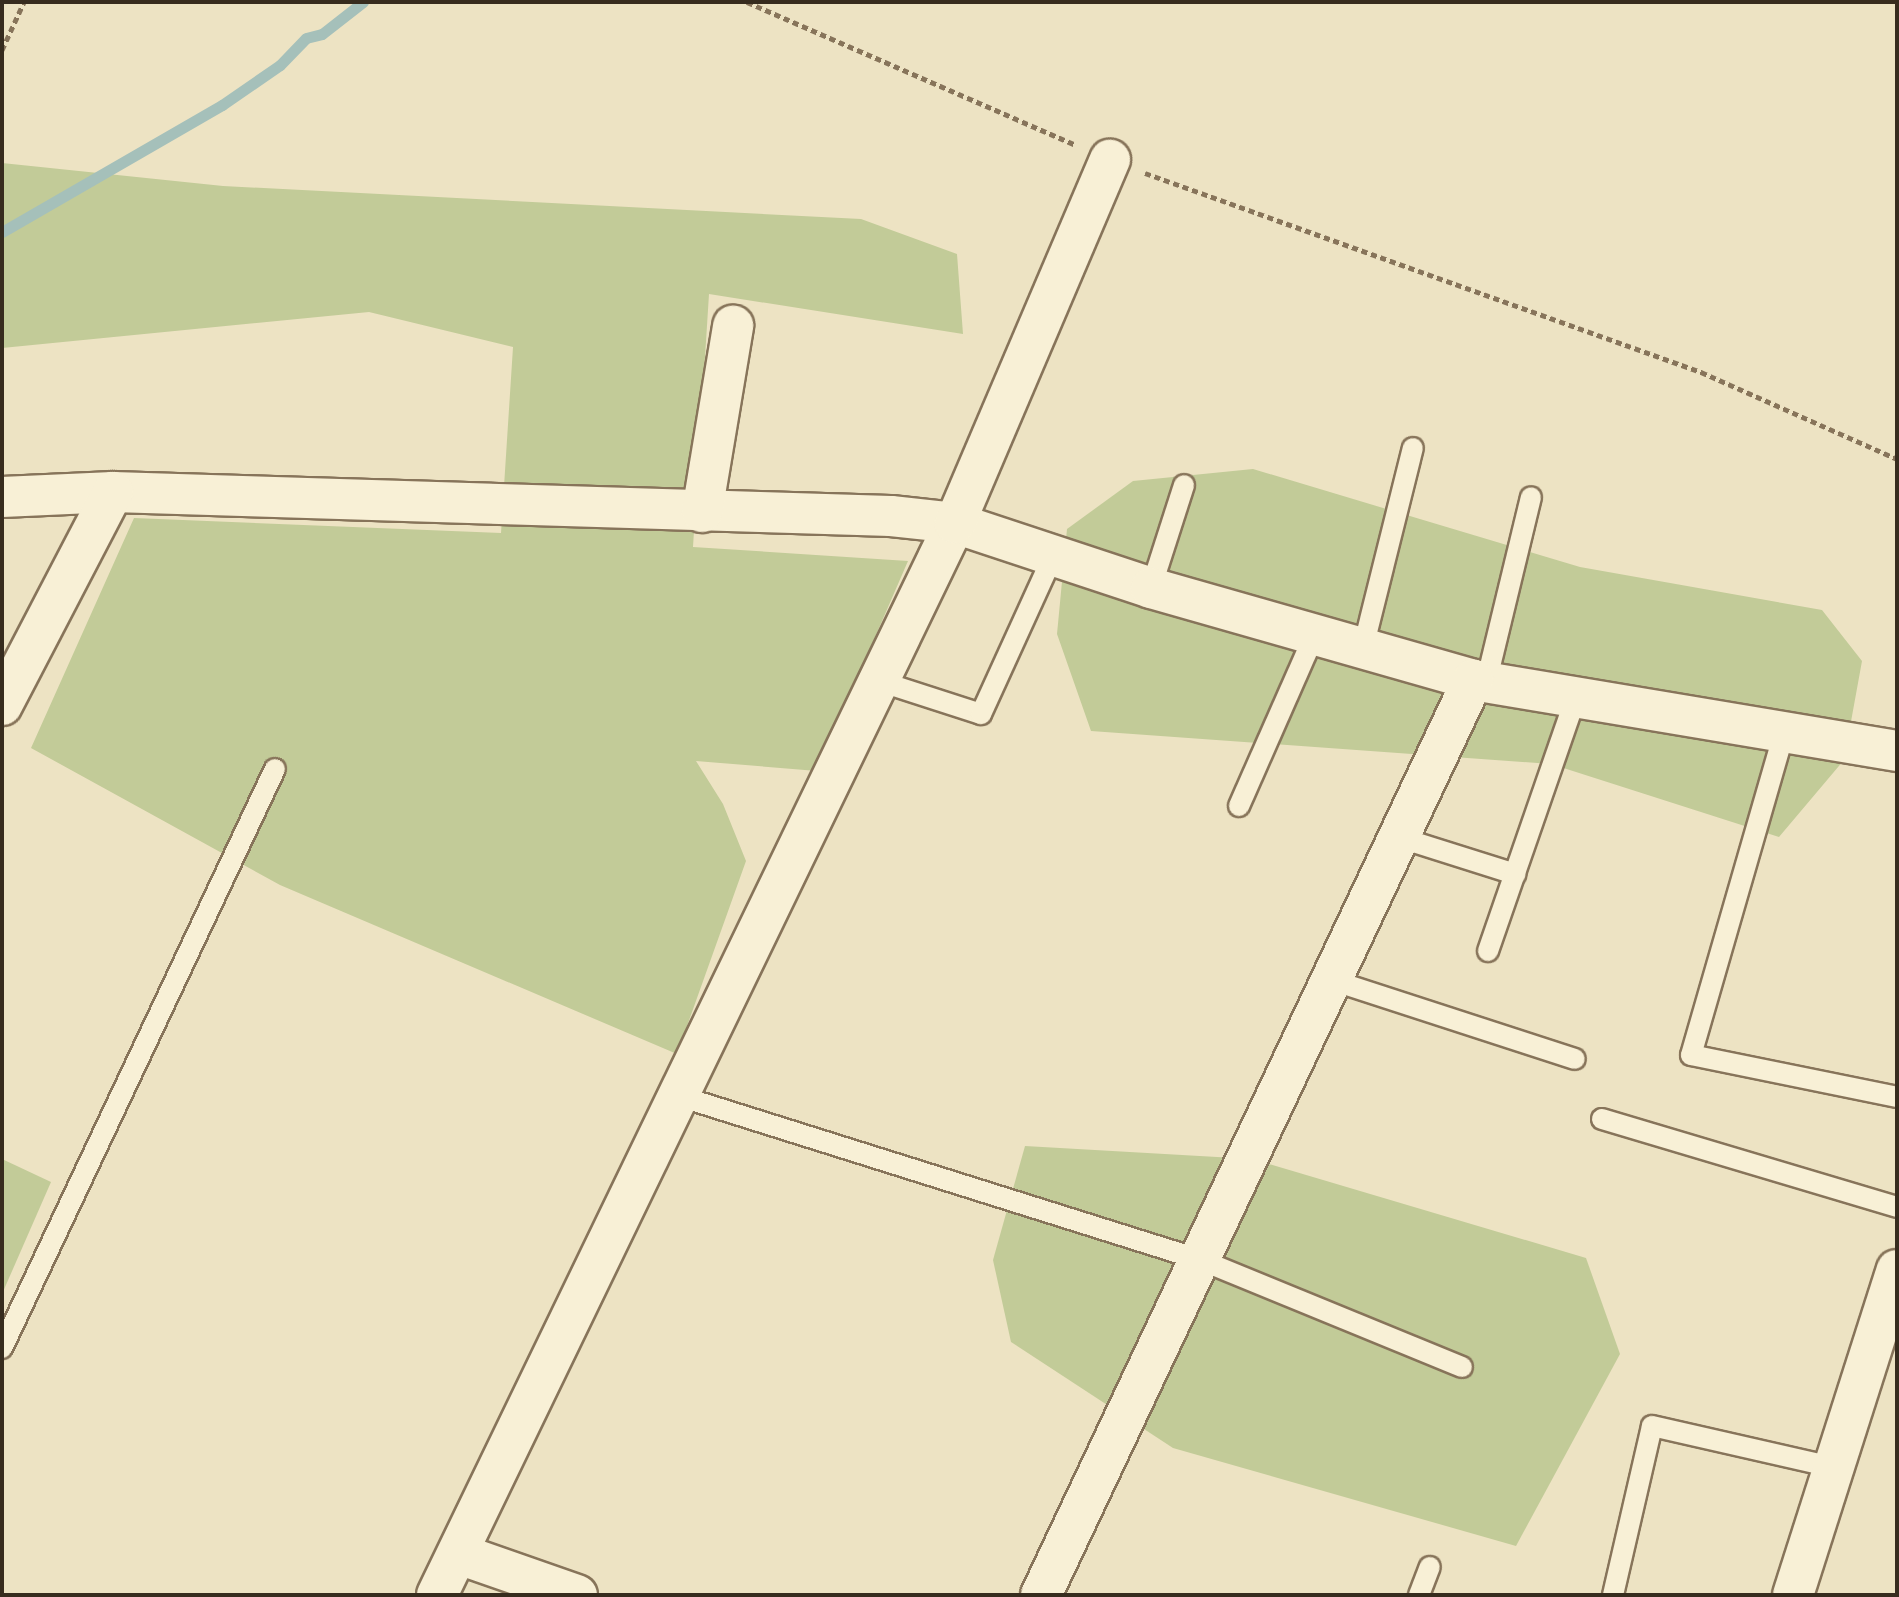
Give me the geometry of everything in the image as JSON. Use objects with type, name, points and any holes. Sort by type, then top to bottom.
[{"type":"street","points":[[437,1595],[955,523],[1110,160]]},
{"type":"street","points":[[702,512],[733,326]]},
{"type":"street","points":[[2,705],[113,492]]},
{"type":"street","points":[[2,497],[113,492],[955,523],[1052,558],[1151,588],[1480,681],[1897,751]]},
{"type":"street","points":[[1041,1595],[1401,838],[1480,681]]},
{"type":"street","points":[[1793,1595],[1832,1467],[1891,1312],[1897,1270]]},
{"type":"street","points":[[459,1554],[577,1595]]},
{"type":"lane","points":[[1363,648],[1413,448]]},
{"type":"lane","points":[[1151,588],[1184,485]]},
{"type":"lane","points":[[1480,681],[1531,497]]},
{"type":"lane","points":[[879,681],[981,714],[1052,558]]},
{"type":"lane","points":[[1239,806],[1315,634]]},
{"type":"lane","points":[[1488,951],[1576,697]]},
{"type":"lane","points":[[1784,733],[1691,1055],[1897,1097]]},
{"type":"lane","points":[[2,1348],[275,769]]},
{"type":"lane","points":[[1401,838],[1515,874]]},
{"type":"lane","points":[[1335,981],[1575,1059]]},
{"type":"lane","points":[[679,1096],[1201,1260],[1462,1367]]},
{"type":"lane","points":[[1602,1119],[1897,1207]]},
{"type":"lane","points":[[1613,1595],[1652,1426],[1832,1467]]},
{"type":"lane","points":[[1419,1595],[1430,1567]]},
{"type":"path","points":[[2,50],[24,2]]},
{"type":"path","points":[[747,2],[1110,160],[1701,372],[1897,459]]},
{"type":"green space","points":[[2,163],[223,186],[861,219],[957,254],[963,334],[709,294],[693,547],[908,561],[817,771],[696,761],[723,804],[746,861],[677,1054],[280,885],[31,748],[134,518],[501,533],[513,347],[369,312],[2,348]]},
{"type":"green space","points":[[1253,469],[1580,567],[1822,610],[1862,661],[1844,760],[1779,837],[1551,764],[1091,731],[1057,634],[1067,529],[1133,481]]},
{"type":"green space","points":[[1025,1146],[1252,1159],[1586,1258],[1620,1354],[1516,1546],[1173,1448],[1011,1342],[993,1260]]},
{"type":"green space","points":[[2,1159],[51,1182],[2,1294]]},
{"type":"waterway","points":[[2,232],[222,105],[280,65],[306,38],[322,34],[363,2]]}]
